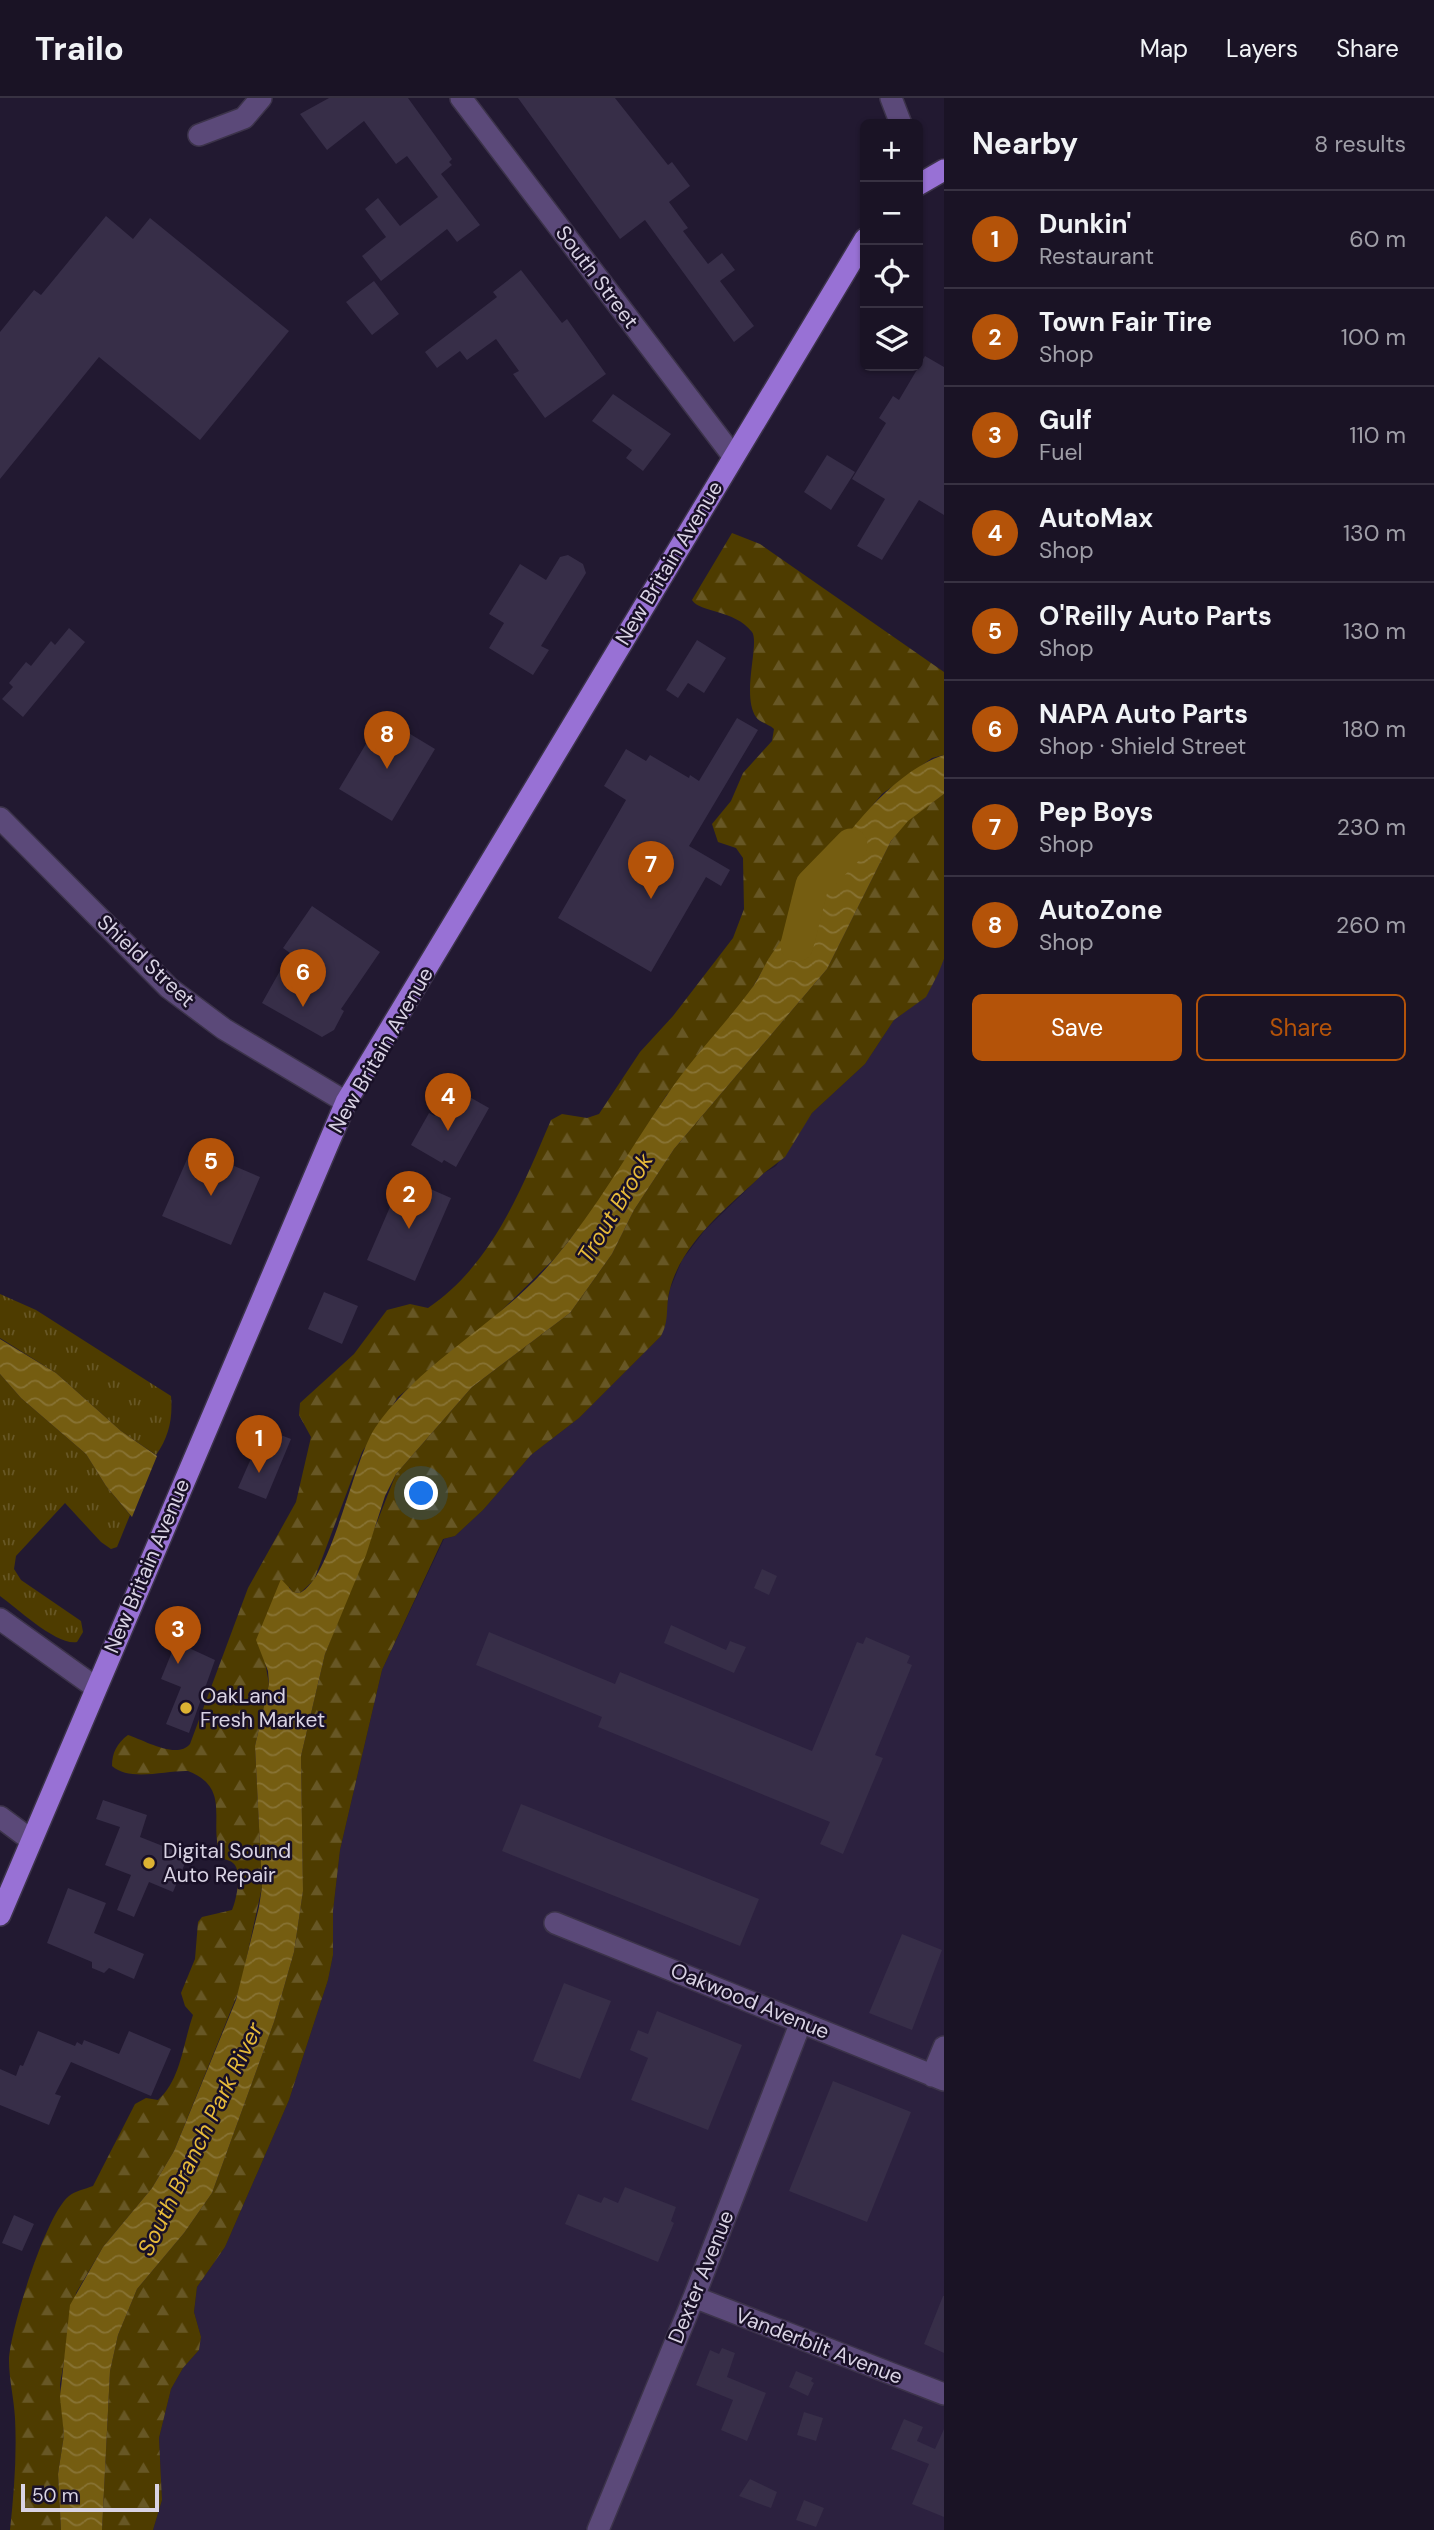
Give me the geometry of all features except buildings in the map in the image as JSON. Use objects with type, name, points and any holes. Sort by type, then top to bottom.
[{"type":"main road","points":[[923,177],[944,170]]},
{"type":"main road","name":"New Britain Avenue","points":[[0,1915],[346,1102],[861,245]]},
{"type":"street","points":[[199,135],[244,118],[261,98]]},
{"type":"street","name":"South Street","points":[[461,98],[733,456]]},
{"type":"street","points":[[891,98],[899,119]]},
{"type":"street","name":"Shield Street","points":[[0,818],[169,988],[224,1029],[346,1102]]},
{"type":"street","points":[[0,1619],[95,1687]]},
{"type":"street","points":[[0,1817],[31,1840]]},
{"type":"street","name":"Oakwood Avenue","points":[[555,1923],[938,2078]]},
{"type":"street","name":"Dexter Avenue","points":[[598,2530],[694,2297],[801,2022]]},
{"type":"street","points":[[938,2078],[944,2047]]},
{"type":"street","name":"Vanderbilt Avenue","points":[[694,2297],[944,2394]]},
{"type":"shaded area","points":[[944,959],[944,2530],[153,2530],[162,2500],[159,2438],[171,2389],[183,2368],[199,2350],[201,2337],[194,2312],[197,2287],[225,2247],[289,2100],[328,1980],[333,1955],[333,1911],[340,1850],[382,1670],[444,1539],[455,1536],[483,1510],[531,1455],[579,1418],[661,1336],[670,1289],[682,1260],[705,1230],[764,1173],[776,1166],[812,1113],[865,1064],[894,1020],[925,997]]},
{"type":"green space","points":[[732,533],[760,544],[944,672],[944,755],[932,758],[882,794],[859,822],[830,862],[807,905],[770,957],[750,992],[666,1096],[597,1205],[555,1258],[490,1322],[398,1397],[362,1452],[314,1580],[300,1593],[293,1592],[289,1587],[265,1662],[269,1684],[255,1746],[262,1887],[240,1988],[174,2151],[152,2188],[103,2247],[76,2293],[60,2384],[64,2435],[58,2474],[61,2530],[10,2530],[16,2446],[9,2360],[22,2300],[40,2248],[60,2207],[69,2196],[93,2186],[135,2104],[146,2098],[158,2100],[172,2082],[193,2015],[185,2006],[181,1993],[195,1959],[198,1922],[202,1917],[232,1910],[238,1886],[236,1867],[222,1858],[218,1846],[215,1798],[202,1779],[188,1771],[138,1774],[120,1771],[112,1766],[114,1753],[128,1735],[169,1750],[184,1748],[190,1744],[248,1588],[296,1502],[311,1437],[299,1415],[300,1403],[354,1354],[387,1310],[410,1304],[428,1308],[470,1270],[503,1223],[551,1120],[562,1114],[587,1118],[599,1114],[640,1052],[673,1016],[733,938],[744,909],[743,858],[736,848],[718,842],[712,824],[731,801],[743,773],[772,741],[774,729],[756,717],[752,707],[752,632],[736,619],[702,607],[692,600]]},
{"type":"green space","points":[[944,794],[944,959],[926,997],[894,1020],[865,1064],[812,1113],[785,1157],[764,1173],[696,1239],[676,1271],[670,1289],[666,1324],[661,1336],[579,1418],[531,1455],[483,1510],[455,1536],[443,1539],[382,1670],[340,1850],[333,1911],[333,1955],[328,1980],[289,2100],[225,2247],[197,2287],[194,2312],[201,2337],[199,2350],[183,2368],[171,2389],[159,2438],[162,2500],[153,2530],[102,2530],[110,2371],[118,2335],[137,2289],[184,2233],[212,2193],[274,2022],[294,1952],[303,1891],[301,1756],[325,1654],[396,1474],[472,1387],[570,1313],[612,1254],[634,1210],[674,1149],[827,969],[891,841],[907,821]]},
{"type":"green space","points":[[0,1294],[36,1310],[171,1396],[169,1427],[156,1455],[121,1431],[56,1373],[0,1338]]},
{"type":"green space","points":[[0,1374],[21,1398],[86,1454],[106,1486],[130,1515],[117,1547],[111,1549],[101,1542],[65,1503],[16,1556],[14,1569],[21,1580],[81,1621],[83,1632],[77,1642],[69,1642],[48,1632],[0,1596]]},
{"type":"water","name":"South Branch Park River","points":[[944,755],[944,794],[908,821],[891,841],[827,969],[674,1149],[634,1210],[612,1254],[570,1313],[472,1387],[396,1474],[385,1496],[366,1555],[325,1654],[301,1756],[303,1891],[294,1952],[274,2022],[212,2193],[184,2233],[137,2289],[118,2335],[110,2371],[102,2530],[61,2530],[58,2474],[64,2435],[60,2397],[70,2305],[103,2247],[152,2188],[174,2151],[236,2000],[259,1907],[262,1887],[255,1746],[269,1684],[268,1671],[256,1640],[281,1579],[293,1592],[300,1593],[311,1583],[332,1543],[366,1444],[375,1428],[416,1381],[511,1302],[555,1258],[599,1200],[675,1084],[752,988],[771,955],[806,907],[827,864],[854,826],[888,790],[907,775]]},
{"type":"water","points":[[0,1339],[56,1373],[121,1431],[157,1456],[132,1517],[106,1486],[86,1454],[21,1398],[0,1374]]},
{"type":"waterway","name":"Trout Brook","points":[[797,945],[812,885],[851,845]]},
{"type":"place","name":"AutoZone","points":[[387,769]]},
{"type":"place","name":"Pep Boys","points":[[651,899]]},
{"type":"place","name":"NAPA Auto Parts","points":[[303,1007]]},
{"type":"place","name":"AutoMax","points":[[448,1131]]},
{"type":"place","name":"O'Reilly Auto Parts","points":[[211,1196]]},
{"type":"place","name":"Town Fair Tire","points":[[409,1229]]},
{"type":"place","name":"Dunkin'","points":[[259,1473]]},
{"type":"place","name":"Gulf","points":[[178,1664]]},
{"type":"place","name":"OakLand Fresh Market","points":[[186,1708]]},
{"type":"place","name":"Digital Sound Auto Repair","points":[[149,1863]]}]
